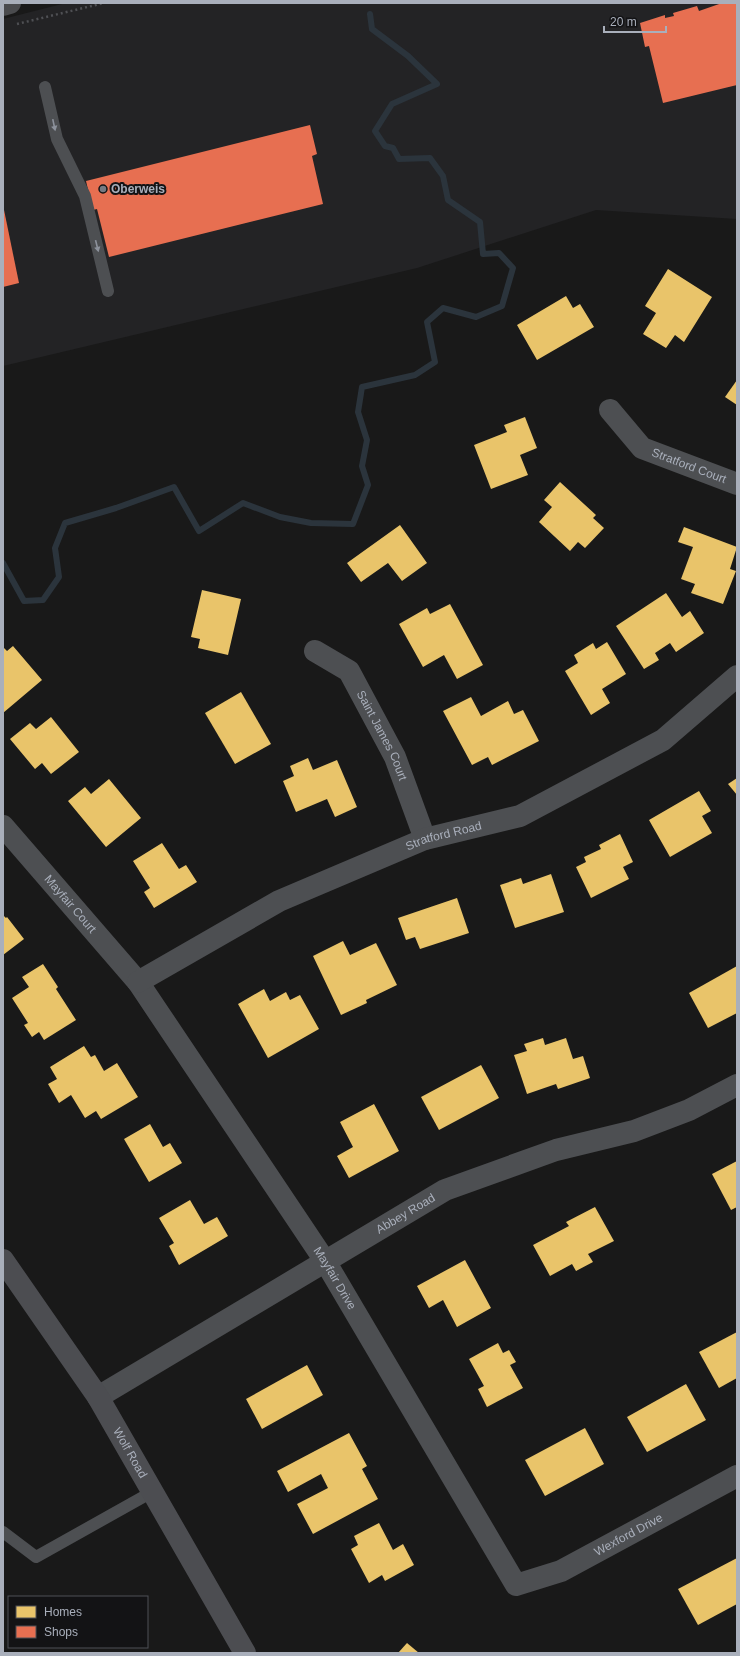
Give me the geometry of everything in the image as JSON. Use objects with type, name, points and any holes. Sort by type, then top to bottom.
[{"type":"main road","points":[[3,5],[10,3]]},
{"type":"main road","name":"Wolf Road","points":[[3,1260],[98,1398],[245,1653]]},
{"type":"street","name":"Stratford Court","points":[[610,410],[642,448],[737,484]]},
{"type":"street","name":"Saint James Court","points":[[315,651],[349,671],[395,757],[425,839]]},
{"type":"street","name":"Stratford Road","points":[[138,982],[279,901],[425,839],[520,816],[662,740],[737,676]]},
{"type":"street","name":"Mayfair Court","points":[[3,826],[138,982]]},
{"type":"street","name":"Mayfair Drive","points":[[138,982],[325,1261],[516,1584]]},
{"type":"street","name":"Abbey Road","points":[[98,1398],[445,1190],[556,1150],[634,1131],[689,1110],[737,1084]]},
{"type":"street","name":"Wexford Drive","points":[[516,1584],[561,1571],[737,1476]]},
{"type":"lane","points":[[45,86],[57,139],[85,196],[108,291]]},
{"type":"lane","points":[[3,1532],[36,1557],[152,1492]]},
{"type":"path","points":[[15,25],[104,3]]},
{"type":"shaded area","points":[[66,3],[737,3],[737,219],[596,210],[417,268],[3,366],[3,19]]},
{"type":"building: Homes","points":[[668,269],[712,297],[684,342],[675,335],[666,348],[643,334],[656,313],[645,306]]},
{"type":"building: Homes","points":[[566,296],[573,308],[580,304],[594,327],[537,360],[517,325]]},
{"type":"building: Homes","points":[[737,380],[737,405],[725,397]]},
{"type":"building: Homes","points":[[525,417],[537,448],[520,455],[528,475],[491,489],[474,445],[507,432],[504,425]]},
{"type":"building: Homes","points":[[560,482],[596,515],[593,518],[604,528],[585,548],[578,542],[570,551],[539,522],[552,507],[544,500]]},
{"type":"building: Homes","points":[[400,525],[427,563],[402,581],[388,563],[361,582],[347,563]]},
{"type":"building: Homes","points":[[684,527],[737,547],[730,569],[736,571],[723,604],[691,593],[695,584],[681,579],[693,547],[678,542]]},
{"type":"building: Homes","points":[[202,590],[241,599],[228,655],[198,648],[200,639],[191,637]]},
{"type":"building: Homes","points":[[666,593],[682,617],[690,611],[704,633],[676,652],[670,643],[655,653],[659,660],[644,669],[616,626]]},
{"type":"building: Homes","points":[[450,604],[483,665],[457,679],[444,655],[423,667],[399,624],[427,608],[430,614]]},
{"type":"building: Homes","points":[[607,642],[626,674],[602,689],[610,703],[591,715],[565,671],[578,663],[574,655],[593,643],[596,649]]},
{"type":"building: Homes","points":[[13,646],[42,680],[3,713],[3,647],[7,651]]},
{"type":"building: Homes","points":[[241,692],[271,744],[235,764],[205,713]]},
{"type":"building: Homes","points":[[471,697],[481,716],[508,701],[514,714],[523,710],[539,741],[492,765],[488,757],[472,765],[443,711]]},
{"type":"building: Homes","points":[[51,717],[79,752],[51,774],[42,763],[35,769],[10,739],[30,723],[36,729]]},
{"type":"building: Homes","points":[[308,758],[313,770],[337,760],[357,807],[335,817],[327,799],[296,812],[283,781],[294,776],[290,766]]},
{"type":"building: Homes","points":[[737,778],[737,795],[728,784]]},
{"type":"building: Homes","points":[[109,779],[141,818],[106,847],[68,801],[85,787],[91,794]]},
{"type":"building: Homes","points":[[699,791],[711,811],[702,816],[712,833],[670,857],[649,820]]},
{"type":"building: Homes","points":[[620,834],[633,862],[623,867],[629,879],[591,898],[576,867],[586,862],[584,857],[601,849],[599,845]]},
{"type":"building: Homes","points":[[162,843],[179,869],[186,865],[197,882],[154,908],[144,892],[150,888],[133,861]]},
{"type":"building: Homes","points":[[551,874],[564,912],[515,928],[500,885],[521,878],[523,884]]},
{"type":"building: Homes","points":[[457,898],[469,933],[420,949],[415,937],[406,940],[398,918]]},
{"type":"building: Homes","points":[[3,915],[6,918],[7,917],[24,939],[3,955]]},
{"type":"building: Homes","points":[[343,941],[350,955],[376,943],[397,985],[366,1000],[367,1003],[341,1015],[313,956]]},
{"type":"building: Homes","points":[[43,964],[58,987],[56,989],[76,1020],[44,1040],[39,1032],[32,1037],[24,1025],[28,1023],[12,998],[29,987],[22,977]]},
{"type":"building: Homes","points":[[737,966],[737,1013],[708,1028],[689,993]]},
{"type":"building: Homes","points":[[264,989],[270,1001],[286,992],[290,1000],[300,995],[319,1029],[268,1058],[238,1004]]},
{"type":"building: Homes","points":[[543,1038],[545,1045],[566,1038],[573,1059],[583,1056],[590,1078],[558,1089],[556,1084],[527,1094],[514,1055],[527,1051],[524,1044]]},
{"type":"building: Homes","points":[[84,1046],[91,1057],[95,1055],[104,1071],[117,1063],[138,1097],[101,1119],[96,1111],[85,1118],[71,1095],[59,1103],[48,1084],[57,1079],[50,1067]]},
{"type":"building: Homes","points":[[481,1065],[499,1098],[439,1130],[421,1097]]},
{"type":"building: Homes","points":[[374,1104],[399,1151],[349,1178],[337,1156],[353,1147],[340,1122]]},
{"type":"building: Homes","points":[[150,1124],[163,1147],[170,1143],[182,1163],[149,1182],[124,1139]]},
{"type":"building: Homes","points":[[737,1161],[737,1207],[731,1210],[712,1174]]},
{"type":"building: Homes","points":[[190,1200],[204,1224],[217,1217],[228,1236],[179,1265],[169,1246],[174,1243],[159,1218]]},
{"type":"building: Homes","points":[[595,1207],[614,1241],[588,1254],[593,1262],[576,1271],[572,1264],[550,1276],[533,1245],[569,1226],[566,1222]]},
{"type":"building: Homes","points":[[465,1260],[491,1308],[457,1327],[443,1300],[429,1308],[417,1286]]},
{"type":"building: Homes","points":[[737,1332],[737,1378],[719,1388],[699,1352]]},
{"type":"building: Homes","points":[[498,1343],[503,1353],[509,1350],[516,1362],[510,1365],[523,1388],[487,1407],[478,1389],[484,1386],[469,1359]]},
{"type":"building: Homes","points":[[307,1365],[323,1395],[262,1429],[246,1399]]},
{"type":"building: Homes","points":[[686,1384],[706,1420],[647,1452],[627,1417]]},
{"type":"building: Homes","points":[[585,1428],[604,1464],[545,1496],[525,1460]]},
{"type":"building: Homes","points":[[349,1433],[367,1466],[362,1469],[378,1499],[313,1534],[297,1504],[328,1488],[321,1474],[288,1492],[277,1471]]},
{"type":"building: Homes","points":[[379,1523],[393,1550],[403,1544],[414,1565],[385,1581],[382,1575],[369,1583],[351,1549],[358,1545],[354,1536]]},
{"type":"building: Homes","points":[[737,1558],[737,1604],[698,1625],[678,1589]]},
{"type":"building: Homes","points":[[407,1643],[419,1653],[398,1653]]},
{"type":"building: Shops","points":[[722,3],[737,3],[737,85],[663,103],[649,46],[645,47],[640,23],[665,15],[665,18],[674,16],[673,13],[697,6],[699,11]]},
{"type":"building: Shops","points":[[310,125],[317,154],[312,156],[323,204],[109,257],[97,209],[93,210],[86,181]]},
{"type":"building: Shops","points":[[3,205],[19,283],[3,287]]},
{"type":"waterway","points":[[3,563],[24,601],[43,600],[59,577],[55,548],[65,523],[116,508],[174,487],[199,531],[243,503],[280,517],[311,523],[353,524],[368,485],[362,466],[367,440],[358,412],[362,387],[415,375],[435,362],[427,322],[443,308],[476,317],[502,306],[513,268],[499,253],[483,254],[480,222],[448,200],[443,176],[430,158],[399,159],[393,148],[385,146],[375,131],[392,104],[437,84],[408,56],[372,29],[370,14]]},
{"type":"place","name":"Oberweis","points":[[103,189]]}]
